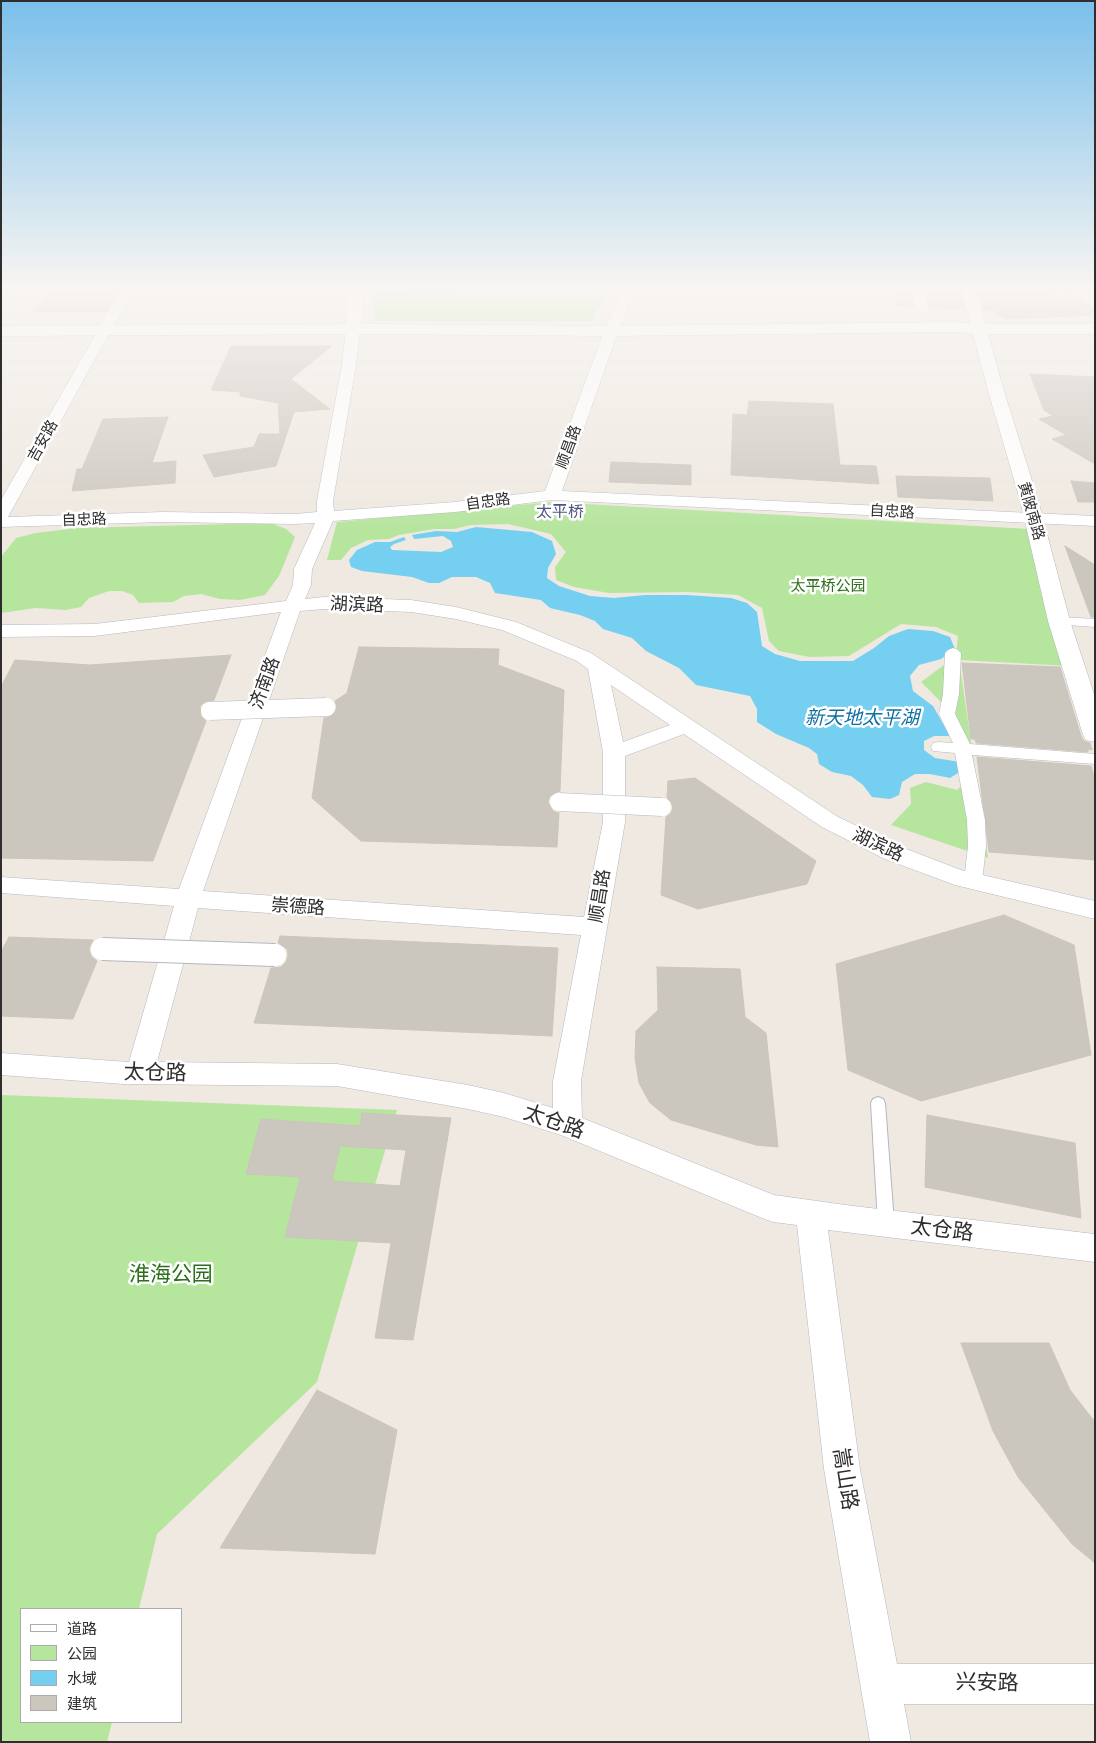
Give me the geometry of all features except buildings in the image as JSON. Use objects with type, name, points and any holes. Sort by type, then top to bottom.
[{"type":"main road","name":"黄陂南路","points":[[990,369],[1033,517],[1059,621],[1095,735]]},
{"type":"street","name":"吉安路","points":[[1,515],[83,369]]},
{"type":"street","name":"济南路","points":[[140,1072],[188,899],[285,625],[302,585],[302,568],[326,517],[325,501],[349,369]]},
{"type":"street","name":"顺昌路","points":[[552,495],[597,369]]},
{"type":"street","name":"自忠路","points":[[1,522],[163,517],[326,517],[455,507],[552,495],[1095,521]]},
{"type":"street","name":"湖滨路","points":[[1,631],[95,630],[324,603],[402,606],[456,614],[509,626],[584,656],[597,667],[830,822],[893,853],[954,877],[1095,910]]},
{"type":"street","points":[[1059,621],[1092,623]]},
{"type":"street","points":[[952,654],[951,694],[947,714],[961,739],[976,820],[977,846],[973,882]]},
{"type":"street","name":"顺昌路","points":[[568,1126],[567,1081],[614,822],[614,752],[597,667]]},
{"type":"street","points":[[210,711],[326,707]]},
{"type":"street","points":[[614,752],[685,726]]},
{"type":"street","points":[[938,747],[1095,759]]},
{"type":"street","points":[[559,802],[662,807]]},
{"type":"street","name":"崇德路","points":[[1,885],[595,927]]},
{"type":"street","points":[[102,949],[274,955]]},
{"type":"street","name":"太仓路","points":[[1,1064],[140,1072],[337,1075],[504,1105],[568,1126],[773,1208],[1095,1248]]},
{"type":"street","name":"嵩山路","points":[[811,1214],[842,1469],[891,1742]]},
{"type":"street","name":"兴安路","points":[[880,1685],[929,1683],[1095,1684]]},
{"type":"lane","points":[[878,1102],[886,1223]]},
{"type":"green space","name":"太平桥公园","points":[[551,502],[1030,529],[1070,666],[959,660],[988,858],[891,825],[911,804],[910,788],[926,782],[957,790],[972,776],[963,734],[939,700],[921,682],[956,656],[958,636],[936,627],[901,624],[849,656],[810,657],[779,651],[769,641],[762,608],[738,595],[688,592],[609,593],[574,587],[556,580],[555,567],[566,552],[551,534],[508,524],[434,529],[399,535],[389,539],[368,540],[351,548],[341,560],[327,560],[337,522]]},
{"type":"green space","points":[[271,523],[286,529],[295,537],[279,576],[265,595],[240,600],[220,599],[201,594],[184,596],[173,602],[139,603],[133,595],[122,591],[109,591],[89,598],[81,607],[66,610],[36,608],[1,613],[1,557],[16,538],[36,533],[77,528]]},
{"type":"green space","name":"淮海公园","points":[[1,1095],[397,1110],[317,1382],[157,1534],[139,1608],[20,1608],[20,1723],[112,1723],[107,1742],[1,1742]]},
{"type":"water","name":"新天地太平湖","points":[[476,527],[532,532],[552,541],[556,554],[548,568],[547,578],[559,586],[590,596],[614,598],[645,595],[687,595],[731,598],[747,603],[757,612],[762,646],[775,654],[800,661],[853,661],[889,636],[908,629],[933,631],[950,637],[955,649],[941,659],[919,665],[910,676],[913,691],[933,706],[950,736],[934,736],[924,741],[924,750],[935,758],[960,762],[958,773],[950,778],[930,774],[915,774],[902,782],[899,795],[890,799],[872,797],[863,785],[851,776],[832,772],[819,764],[817,754],[809,748],[776,734],[757,722],[757,709],[750,696],[696,685],[679,668],[646,651],[632,638],[603,629],[595,621],[580,615],[550,608],[541,600],[495,593],[490,583],[476,577],[452,577],[439,583],[429,583],[412,577],[362,571],[351,567],[349,560],[357,550],[375,542],[390,542],[404,537],[406,540],[390,547],[392,550],[441,552],[453,547],[451,541],[443,536],[414,539],[412,535],[436,531],[457,532]]},
{"type":"district","name":"太平桥","points":[[560,512]]}]
